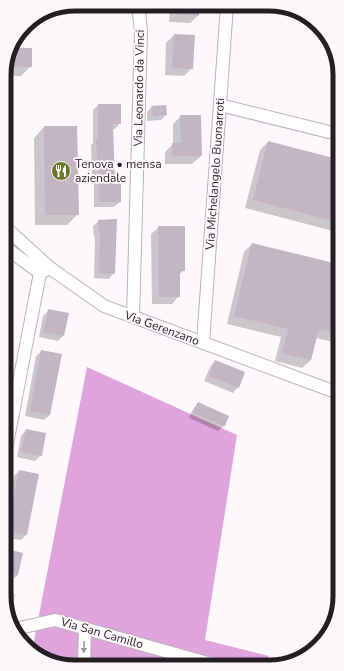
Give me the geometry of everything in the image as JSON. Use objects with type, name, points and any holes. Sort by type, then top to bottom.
[{"type":"street","name":"Via Leonardo da Vinci","points":[[133,317],[141,31],[139,11]]},
{"type":"street","name":"Via Michelangelo Buonarroti","points":[[203,343],[228,11]]},
{"type":"street","points":[[220,105],[333,133]]},
{"type":"street","name":"Via Gerenzano","points":[[11,233],[45,270],[104,306],[333,391]]},
{"type":"street","points":[[11,251],[45,270],[11,426]]},
{"type":"street","name":"Via San Camillo","points":[[20,628],[55,620],[197,660]]},
{"type":"street","points":[[84,660],[85,628]]},
{"type":"shaded area","points":[[87,367],[237,435],[205,640],[269,656],[267,660],[75,660],[59,658],[51,655],[33,644]]},
{"type":"building","points":[[177,11],[199,11],[199,16],[177,14]]},
{"type":"building","points":[[174,34],[195,35],[193,69],[172,68]]},
{"type":"building","points":[[18,48],[32,48],[32,67],[12,66],[14,55]]},
{"type":"building","points":[[98,104],[121,104],[121,124],[113,124],[115,184],[121,184],[121,202],[99,202],[99,171],[96,139],[98,139]]},
{"type":"building","points":[[166,105],[167,115],[153,116],[152,106]]},
{"type":"building","points":[[180,115],[201,115],[202,156],[172,156],[172,143],[181,143]]},
{"type":"building","name":"Tenova • mensa aziendale","points":[[44,126],[77,126],[79,215],[45,215]]},
{"type":"building","points":[[268,141],[333,158],[333,221],[253,200]]},
{"type":"building","points":[[117,219],[115,274],[99,273],[100,232],[98,220]]},
{"type":"building","points":[[158,226],[185,226],[185,271],[180,271],[180,297],[159,297]]},
{"type":"building","points":[[252,243],[333,263],[333,332],[319,329],[311,360],[282,353],[288,329],[234,316]]},
{"type":"building","points":[[48,309],[69,313],[64,336],[44,332]]},
{"type":"building","points":[[41,350],[62,354],[50,415],[30,411]]},
{"type":"building","points":[[215,360],[245,372],[239,388],[209,376]]},
{"type":"building","points":[[198,402],[229,416],[225,426],[193,413]]},
{"type":"building","points":[[26,429],[46,433],[42,456],[21,452]]},
{"type":"building","points":[[19,470],[39,474],[27,535],[11,532],[11,511]]},
{"type":"building","points":[[11,550],[23,553],[18,575],[11,574]]},
{"type":"place","name":"Tenova • mensa aziendale","points":[[61,171]]}]
